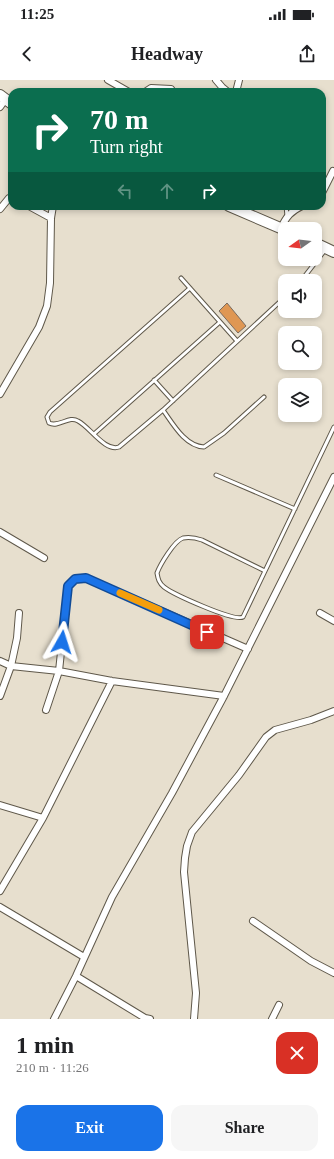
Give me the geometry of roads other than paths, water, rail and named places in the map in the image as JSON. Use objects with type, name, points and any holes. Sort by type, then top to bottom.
[{"type":"highway","points":[[238,210],[278,227]]},
{"type":"street","points":[[108,80],[122,88]]},
{"type":"street","points":[[326,185],[333,171]]},
{"type":"street","points":[[0,209],[8,199]]},
{"type":"street","points":[[36,210],[51,218]]},
{"type":"street","points":[[0,394],[39,327],[47,306],[50,282],[52,210]]},
{"type":"street","points":[[285,222],[287,216],[294,210]]},
{"type":"street","points":[[54,1019],[76,976],[112,897],[172,793],[224,696],[334,477]]},
{"type":"street","points":[[0,532],[44,558]]},
{"type":"street","points":[[46,710],[59,671],[68,586],[75,579],[86,578],[248,649]]},
{"type":"street","points":[[0,696],[11,666],[17,638],[19,613]]},
{"type":"street","points":[[320,613],[334,620]]},
{"type":"street","points":[[0,660],[11,666],[59,671],[112,681],[224,696]]},
{"type":"street","points":[[0,891],[43,818],[112,681]]},
{"type":"street","points":[[194,1019],[196,993],[184,872],[186,852],[192,832],[239,775],[266,737],[275,730],[333,713]]},
{"type":"street","points":[[0,805],[43,818]]},
{"type":"street","points":[[0,907],[84,957]]},
{"type":"street","points":[[253,921],[311,961],[334,974]]},
{"type":"street","points":[[76,976],[146,1019]]},
{"type":"street","points":[[272,1019],[279,1005]]},
{"type":"lane","points":[[286,210],[287,216]]},
{"type":"lane","points":[[308,274],[330,250]]},
{"type":"lane","points":[[181,278],[237,341]]},
{"type":"lane","points":[[190,288],[50,412],[47,417],[48,423],[56,424],[70,420],[77,420],[107,446],[115,448],[119,446],[163,410],[278,303]]},
{"type":"lane","points":[[94,434],[220,322]]},
{"type":"lane","points":[[154,380],[173,401]]},
{"type":"lane","points":[[163,410],[182,435],[194,445],[204,447],[224,432],[264,397]]},
{"type":"lane","points":[[265,571],[202,540],[195,538],[183,538],[178,541],[160,566],[157,573],[159,582],[165,588],[201,605],[240,619],[243,617],[334,427]]},
{"type":"lane","points":[[216,475],[294,509]]}]
